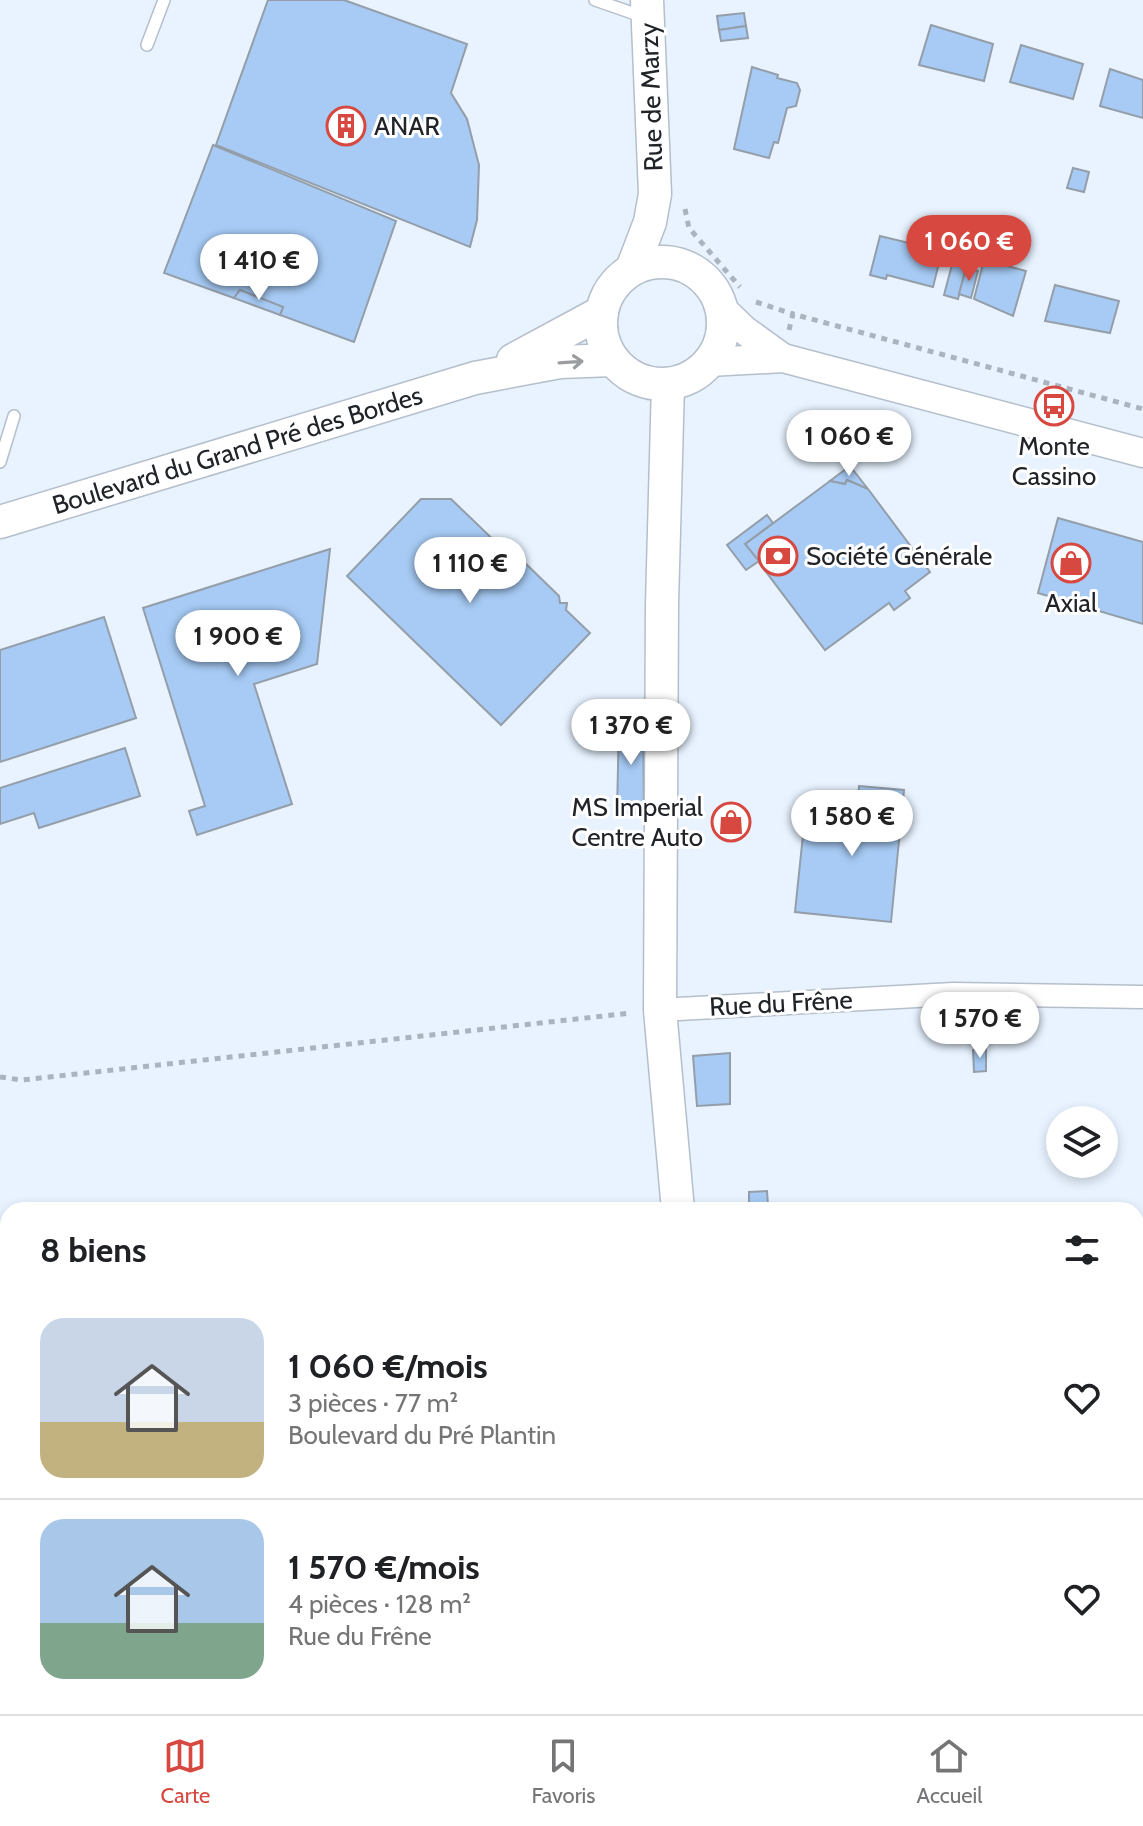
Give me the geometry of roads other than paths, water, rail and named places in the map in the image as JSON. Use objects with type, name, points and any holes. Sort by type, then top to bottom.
[{"type":"main road","name":"Rue de Marzy","points":[[648,9],[670,198],[684,266]]},
{"type":"main road","name":"Rue de Marzy","points":[[632,269],[650,222],[670,198]]},
{"type":"main road","points":[[658,262],[684,266],[702,275],[714,290],[740,301],[724,328],[719,346],[698,373],[668,384],[638,378],[613,360],[603,337],[602,312],[618,281],[632,269],[658,262]]},
{"type":"main road","name":"Boulevard du Grand Pré des Bordes","points":[[475,378],[602,312]]},
{"type":"main road","name":"Boulevard du Grand Pré des Bordes","points":[[0,522],[475,378],[560,362],[613,360]]},
{"type":"main road","points":[[668,384],[662,604],[660,1010],[677,1202]]},
{"type":"street","points":[[740,301],[744,330],[783,358]]},
{"type":"street","points":[[709,362],[783,358],[1143,453]]},
{"type":"street","name":"Rue du Frêne","points":[[660,1010],[953,994],[1143,997]]},
{"type":"lane","points":[[147,45],[164,0]]},
{"type":"lane","points":[[595,0],[648,9]]},
{"type":"lane","points":[[0,462],[14,416]]},
{"type":"place","name":"ANAR","points":[[346,126]]},
{"type":"place","name":"Monte Cassino","points":[[1054,406]]},
{"type":"place","name":"Société Générale","points":[[778,556]]},
{"type":"place","name":"Axial","points":[[1071,563]]},
{"type":"place","name":"MS Imperial Centre Auto","points":[[731,822]]}]
